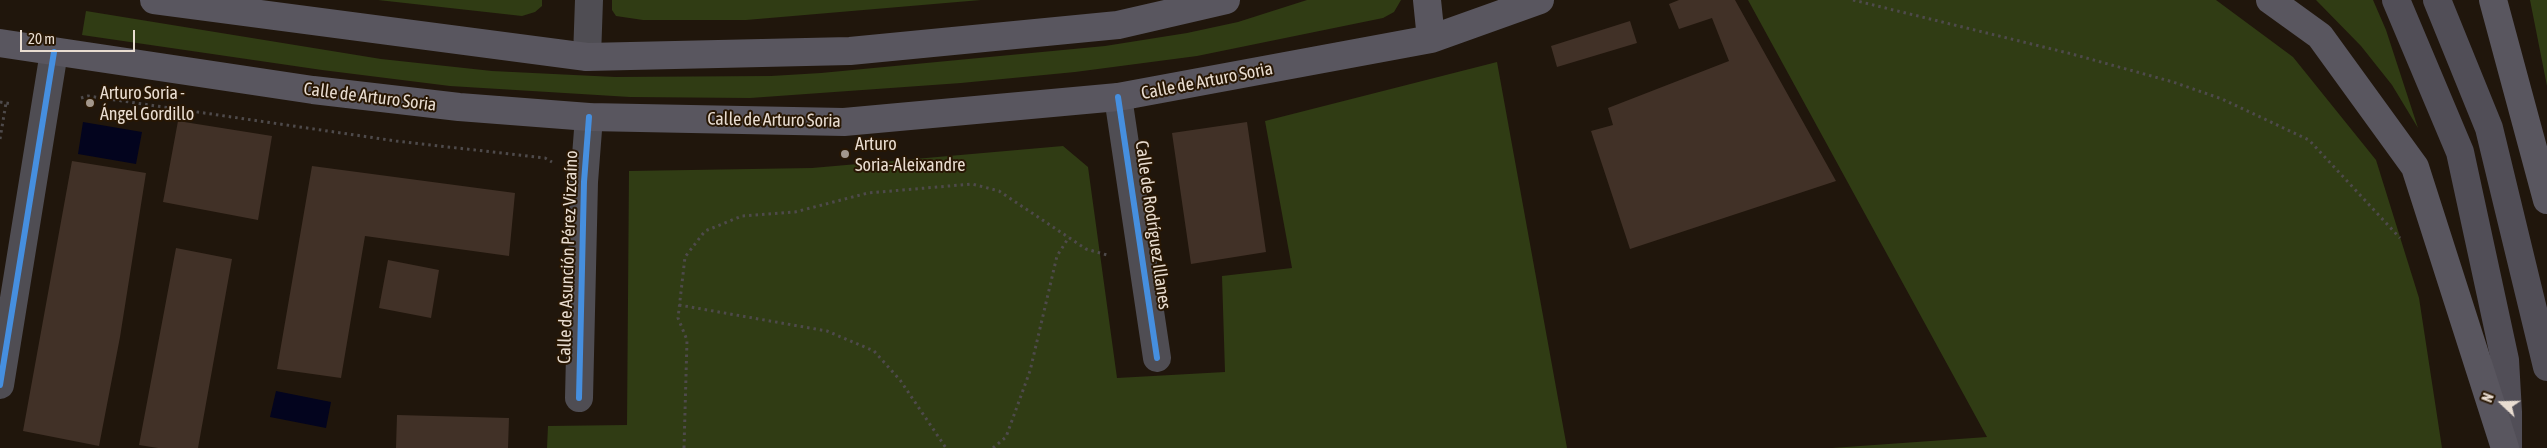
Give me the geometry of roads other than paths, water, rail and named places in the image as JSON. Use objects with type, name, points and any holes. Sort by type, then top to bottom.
[{"type":"main road","points":[[154,0],[588,57],[860,50],[1118,25],[1226,0]]},
{"type":"main road","points":[[1427,0],[1431,39]]},
{"type":"main road","name":"Calle de Arturo Soria","points":[[0,43],[313,90],[459,107],[589,117],[844,122],[1118,97],[1431,39],[1540,0]]},
{"type":"main road","points":[[2270,0],[2320,36],[2415,167],[2506,448]]},
{"type":"main road","points":[[2396,0],[2460,152],[2505,360],[2506,448]]},
{"type":"main road","points":[[2437,0],[2488,128],[2547,367]]},
{"type":"main road","points":[[2493,0],[2547,200]]},
{"type":"street","points":[[588,57],[589,0]]},
{"type":"street","points":[[0,386],[54,52]]},
{"type":"street","name":"Calle de Rodríguez Illanes","points":[[1118,97],[1157,358]]},
{"type":"street","name":"Calle de Asunción Pérez Vizcaíno","points":[[578,398],[584,182],[589,117]]},
{"type":"water","points":[[83,122],[142,132],[136,164],[78,154]]},
{"type":"water","points":[[276,391],[331,402],[326,428],[270,417]]},
{"type":"place","name":"Arturo Soria - Ángel Gordillo","points":[[90,103]]},
{"type":"place","name":"Arturo Soria-Aleixandre","points":[[845,154]]}]
